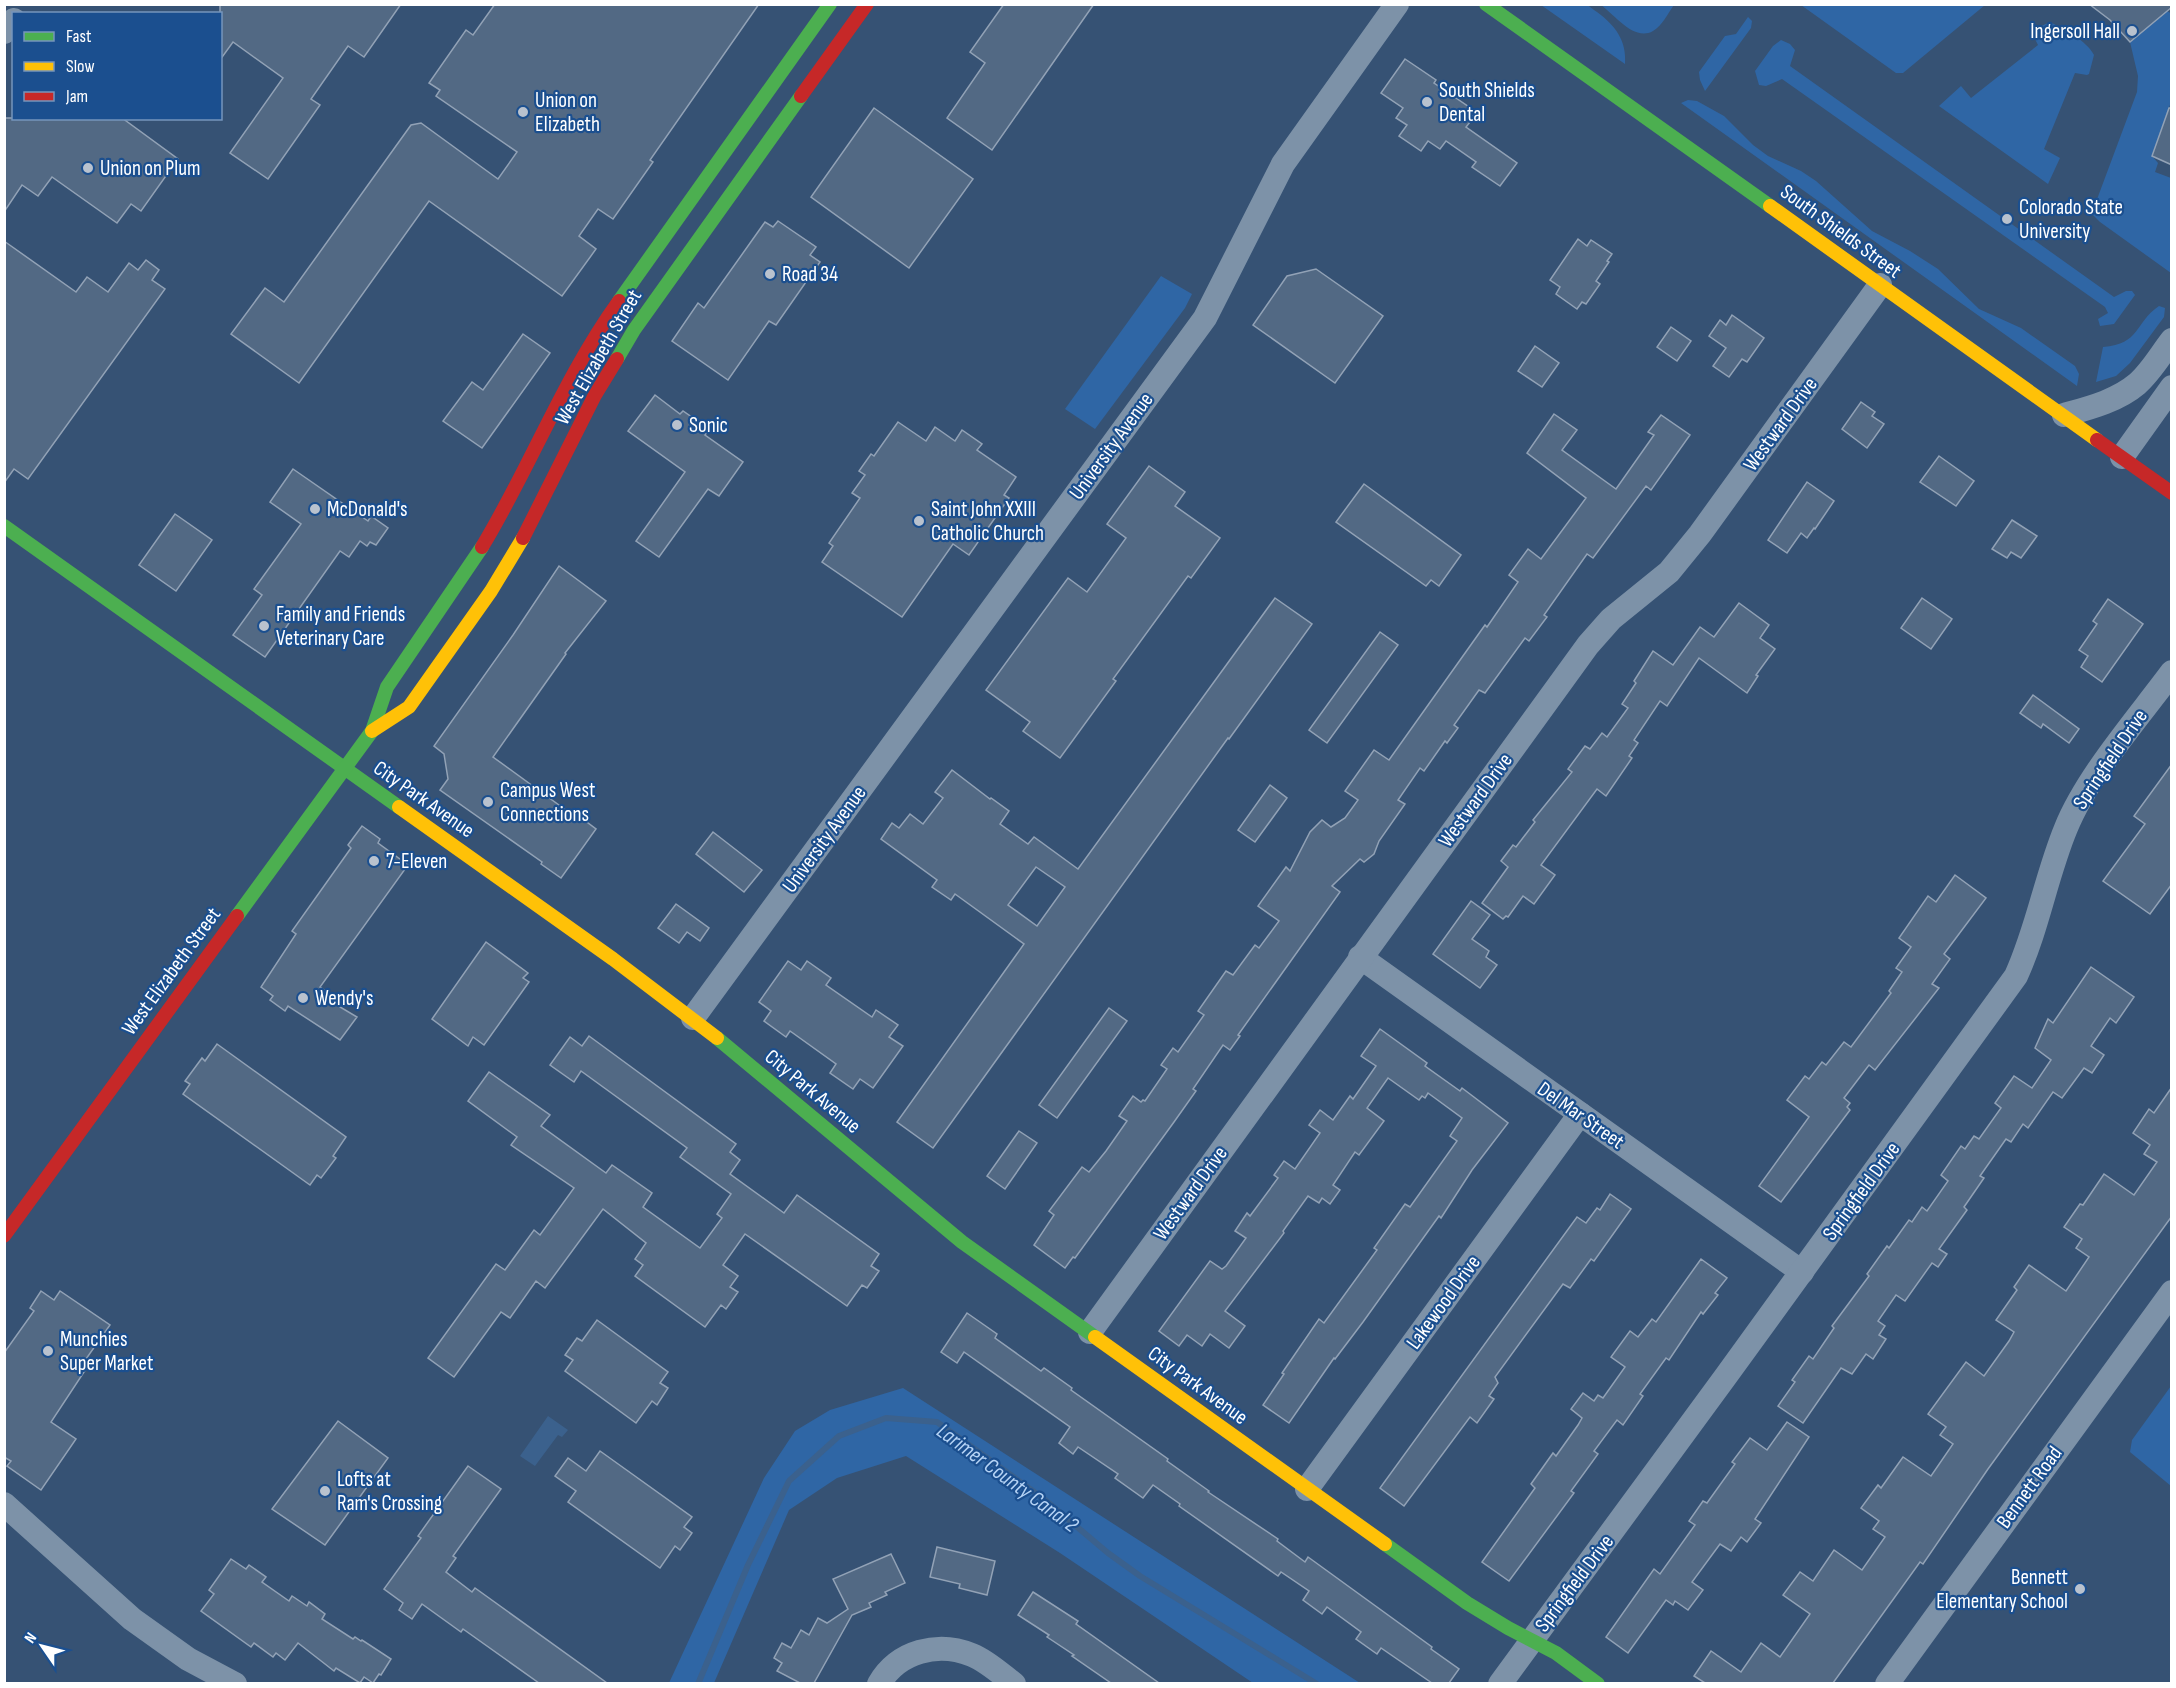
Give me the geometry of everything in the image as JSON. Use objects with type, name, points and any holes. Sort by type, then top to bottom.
[{"type":"main road","name":"West Elizabeth Street","points":[[4,1236],[372,731],[387,687],[475,559],[507,506],[570,378],[602,324],[830,4]]},
{"type":"main road","name":"West Elizabeth Street","points":[[372,731],[409,707],[491,591],[533,521],[595,395],[634,330],[867,4]]},
{"type":"main road","name":"South Shields Street","points":[[1485,4],[2172,493]]},
{"type":"main road","name":"City Park Avenue","points":[[4,526],[693,1018],[962,1242],[1467,1603],[1556,1653],[1598,1683]]},
{"type":"street","name":"University Avenue","points":[[693,1018],[1205,318],[1283,164],[1397,4]]},
{"type":"street","name":"Westward Drive","points":[[1090,1332],[1588,645],[1611,619],[1669,572],[1700,534],[1880,285]]},
{"type":"street","points":[[2064,415],[2091,407],[2123,393],[2144,375],[2172,340]]},
{"type":"street","points":[[2122,457],[2172,387]]},
{"type":"street","name":"Springfield Drive","points":[[1500,1683],[2016,976],[2030,945],[2066,828],[2080,799],[2172,672]]},
{"type":"street","name":"Del Mar Street","points":[[1360,957],[1802,1272]]},
{"type":"street","name":"Lakewood Drive","points":[[1306,1489],[1580,1114]]},
{"type":"street","name":"Bennett Road","points":[[1887,1683],[2172,1292]]},
{"type":"street","points":[[4,1504],[132,1619],[188,1659],[235,1683]]},
{"type":"street","points":[[879,1683],[897,1663],[914,1653],[934,1648],[954,1649],[973,1655],[1014,1683]]},
{"type":"shaded area","points":[[1574,3],[1590,6],[1609,22],[1618,34],[1624,48],[1625,64],[1541,5]]},
{"type":"shaded area","points":[[1601,5],[1674,5],[1653,31],[1639,33],[1625,26]]},
{"type":"shaded area","points":[[1801,5],[1985,5],[1903,73],[1896,73]]},
{"type":"shaded area","points":[[2167,11],[2172,14],[2171,102],[2152,156],[2158,163],[2155,172],[2171,178],[2171,273],[2093,215],[2137,92],[2138,76],[2130,42]]},
{"type":"shaded area","points":[[1748,17],[1752,21],[1751,28],[1705,91],[1699,72],[1725,36],[1736,34]]},
{"type":"shaded area","points":[[2050,22],[2081,40],[2094,55],[2089,74],[2075,73],[2044,149],[2060,158],[2048,184],[1939,106],[1961,86],[1971,98],[2038,45],[2031,31]]},
{"type":"shaded area","points":[[1781,40],[1790,44],[1795,50],[1790,66],[2114,297],[2126,291],[2132,291],[2135,295],[2114,324],[2100,326],[2098,319],[2108,313],[2105,307],[1782,79],[1766,86],[1759,85],[1755,71],[1773,46]]},
{"type":"shaded area","points":[[1688,100],[1697,101],[1724,116],[1753,145],[1768,156],[1801,171],[1816,181],[1872,231],[1938,269],[1979,309],[2021,328],[2075,366],[2079,374],[2077,386],[1681,103]]},
{"type":"shaded area","points":[[1161,276],[1192,294],[1185,308],[1095,429],[1065,409]]},
{"type":"shaded area","points":[[2159,306],[2165,308],[2164,317],[2130,363],[2116,376],[2096,382],[2103,347],[2124,342],[2131,337]]},
{"type":"shaded area","points":[[2171,1386],[2171,1486],[2130,1452],[2132,1440]]},
{"type":"shaded area","points":[[903,1388],[1360,1683],[1253,1683],[1060,1553],[906,1456],[837,1478],[789,1510],[714,1683],[669,1683],[764,1478],[795,1431],[830,1410]]},
{"type":"shaded area","points":[[548,1416],[568,1430],[562,1437],[558,1435],[535,1466],[520,1456]]},
{"type":"building","points":[[220,4],[401,4],[364,57],[348,46],[311,99],[320,105],[268,179],[230,153],[283,78],[233,42],[222,57],[222,12],[220,12]]},
{"type":"building","points":[[495,4],[759,4],[650,160],[653,162],[613,219],[598,209],[579,236],[596,249],[562,296],[429,201],[299,383],[231,334],[265,288],[284,302],[411,125],[421,123],[498,179],[517,152],[436,96],[440,90],[429,83],[466,30],[473,35]]},
{"type":"building","points":[[1004,4],[1094,4],[992,150],[947,118],[985,63],[970,52]]},
{"type":"building","name":"Ingersoll Hall","points":[[2089,4],[2172,4],[2172,7],[2130,42],[2110,20]]},
{"type":"building","name":"South Shields Dental","points":[[1405,59],[1436,80],[1434,83],[1472,109],[1469,114],[1474,117],[1466,127],[1517,163],[1500,186],[1472,167],[1476,162],[1446,141],[1440,149],[1428,141],[1421,151],[1399,136],[1407,125],[1396,118],[1403,108],[1381,93]]},
{"type":"building","points":[[874,108],[973,179],[909,268],[811,197]]},
{"type":"building","points":[[2169,108],[2172,108],[2172,165],[2152,156]]},
{"type":"building","name":"Union on Plum","points":[[4,118],[12,118],[12,120],[125,120],[178,159],[141,211],[131,204],[117,223],[52,177],[38,196],[22,185],[4,212]]},
{"type":"building","points":[[778,221],[816,247],[810,255],[820,262],[776,325],[769,321],[728,380],[672,341],[698,303],[704,308],[765,222],[773,227]]},
{"type":"building","points":[[1578,239],[1587,246],[1591,240],[1612,254],[1596,281],[1600,284],[1586,304],[1582,302],[1577,309],[1556,294],[1560,287],[1550,280]]},
{"type":"building","points":[[4,241],[76,292],[87,277],[108,292],[129,263],[138,270],[146,260],[159,270],[152,280],[165,289],[28,479],[14,469],[4,483]]},
{"type":"building","points":[[1316,269],[1383,316],[1335,383],[1253,325],[1287,276]]},
{"type":"building","points":[[1732,315],[1764,338],[1747,362],[1742,359],[1729,377],[1713,366],[1726,348],[1709,336],[1720,320],[1726,325]]},
{"type":"building","points":[[1671,327],[1691,341],[1677,361],[1657,347]]},
{"type":"building","points":[[523,334],[550,353],[482,448],[443,421],[472,382],[483,390]]},
{"type":"building","points":[[1535,346],[1559,363],[1542,387],[1518,371]]},
{"type":"building","points":[[655,395],[680,414],[683,411],[709,429],[705,435],[743,462],[719,496],[708,489],[659,557],[636,541],[685,472],[628,431]]},
{"type":"building","points":[[1861,402],[1875,412],[1872,416],[1884,424],[1867,448],[1842,429]]},
{"type":"building","points":[[1554,414],[1577,430],[1562,450],[1616,489],[1654,435],[1648,432],[1661,415],[1690,435],[1651,490],[1646,486],[1593,558],[1587,554],[1544,615],[1547,617],[1529,641],[1525,638],[1485,693],[1479,690],[1454,725],[1458,728],[1447,743],[1445,741],[1424,771],[1420,768],[1398,800],[1405,804],[1379,841],[1374,854],[1364,862],[1360,859],[1332,886],[1340,892],[1238,1035],[1240,1036],[1230,1050],[1223,1045],[1193,1089],[1196,1091],[1075,1258],[1073,1257],[1065,1268],[1034,1245],[1054,1215],[1049,1211],[1082,1167],[1089,1172],[1106,1151],[1127,1121],[1119,1116],[1133,1096],[1141,1102],[1145,1101],[1167,1069],[1161,1065],[1173,1048],[1178,1052],[1204,1015],[1198,1011],[1226,971],[1233,975],[1255,945],[1259,948],[1279,921],[1258,906],[1286,867],[1290,871],[1310,832],[1322,820],[1331,827],[1345,818],[1358,800],[1345,791],[1374,750],[1389,760],[1518,582],[1509,575],[1528,549],[1541,559],[1586,498],[1527,453]]},
{"type":"building","name":"Saint John XXIII Catholic Church","points":[[898,422],[926,441],[935,427],[955,441],[962,430],[982,444],[977,450],[1016,477],[1004,495],[1009,498],[969,555],[953,544],[902,617],[822,562],[833,546],[829,543],[860,498],[852,493],[865,475],[859,471],[871,454],[874,456]]},
{"type":"building","points":[[1939,456],[1974,481],[1956,506],[1920,482]]},
{"type":"building","points":[[1149,466],[1185,492],[1175,506],[1220,538],[1191,578],[1188,576],[1113,679],[1116,681],[1060,758],[1023,731],[1030,722],[986,690],[1068,578],[1087,592],[1126,538],[1107,524]]},
{"type":"building","points":[[293,469],[368,521],[371,516],[388,528],[376,545],[370,542],[367,546],[360,541],[349,557],[340,551],[265,657],[233,635],[262,595],[254,589],[301,524],[270,502]]},
{"type":"building","points":[[1807,482],[1834,501],[1807,538],[1801,533],[1787,553],[1768,540]]},
{"type":"building","points":[[1364,484],[1461,555],[1439,586],[1431,580],[1426,586],[1336,522]]},
{"type":"building","points":[[175,514],[212,540],[176,591],[139,565]]},
{"type":"building","points":[[2012,520],[2037,536],[2021,558],[2011,552],[2007,558],[1992,549]]},
{"type":"building","points":[[559,566],[606,601],[565,653],[493,757],[596,829],[561,878],[440,790],[448,779],[444,754],[434,746]]},
{"type":"building","points":[[1275,598],[1312,624],[933,1148],[897,1122],[1024,944],[955,894],[951,900],[932,887],[937,880],[881,839],[892,823],[899,828],[910,814],[923,824],[943,798],[935,792],[952,770],[1009,811],[1000,824],[1028,844],[1034,837],[1078,869]],"holes":[[[1036,867],[1065,887],[1037,926],[1008,905]]]},
{"type":"building","points":[[1922,598],[1952,619],[1931,649],[1901,628]]},
{"type":"building","points":[[2108,599],[2143,624],[2102,682],[2081,667],[2088,656],[2079,650],[2097,624],[2093,621]]},
{"type":"building","points":[[1739,603],[1769,625],[1760,638],[1775,649],[1756,675],[1758,676],[1747,693],[1699,658],[1667,706],[1660,701],[1634,740],[1638,743],[1629,756],[1632,758],[1606,796],[1597,789],[1541,865],[1555,875],[1534,904],[1523,896],[1508,917],[1503,919],[1482,903],[1508,867],[1501,861],[1513,845],[1516,847],[1535,822],[1533,820],[1572,772],[1568,769],[1585,746],[1590,749],[1602,733],[1607,737],[1628,708],[1622,704],[1653,651],[1673,665],[1700,627],[1714,637]]},
{"type":"building","points":[[1380,632],[1398,645],[1327,743],[1309,730]]},
{"type":"building","points":[[2033,695],[2079,729],[2069,743],[2043,724],[2041,728],[2020,713]]},
{"type":"building","points":[[2172,764],[2172,884],[2150,914],[2103,881],[2145,824],[2134,816]]},
{"type":"building","points":[[1270,785],[1287,798],[1255,842],[1238,830]]},
{"type":"building","points":[[362,826],[380,839],[378,843],[408,865],[320,987],[338,1000],[335,1004],[357,1017],[340,1040],[288,1006],[285,1011],[270,1000],[273,996],[261,987],[296,934],[292,931],[351,848],[348,845]]},
{"type":"building","points":[[713,832],[762,870],[744,892],[696,854]]},
{"type":"building","points":[[1955,875],[1986,898],[1944,954],[1950,959],[1932,984],[1939,988],[1875,1070],[1869,1065],[1844,1098],[1850,1103],[1847,1107],[1850,1110],[1781,1202],[1759,1186],[1809,1117],[1787,1100],[1805,1076],[1809,1079],[1822,1062],[1826,1065],[1844,1042],[1851,1047],[1891,993],[1889,991],[1902,972],[1896,968],[1911,947],[1899,938],[1928,896],[1936,902]]},
{"type":"building","points":[[1471,901],[1490,915],[1472,939],[1489,951],[1486,957],[1497,965],[1480,988],[1433,954]]},
{"type":"building","points":[[676,904],[709,928],[700,941],[687,932],[679,943],[658,928]]},
{"type":"building","points":[[486,942],[528,973],[523,978],[529,982],[484,1045],[473,1037],[468,1046],[432,1019]]},
{"type":"building","points":[[788,961],[801,970],[807,961],[831,978],[826,985],[872,1017],[876,1010],[898,1025],[889,1037],[903,1046],[873,1088],[860,1079],[853,1089],[830,1073],[836,1064],[790,1031],[786,1037],[764,1021],[771,1011],[759,1002]]},
{"type":"building","points":[[2091,967],[2134,997],[2116,1023],[2110,1018],[2091,1046],[2104,1055],[2092,1073],[2084,1068],[2062,1098],[2053,1092],[2028,1128],[2023,1124],[2011,1142],[2006,1139],[1980,1176],[1984,1178],[1964,1207],[1967,1210],[1939,1249],[1947,1254],[1938,1267],[1932,1263],[1905,1301],[1896,1295],[1878,1321],[1885,1326],[1879,1335],[1886,1339],[1873,1359],[1866,1354],[1852,1374],[1841,1368],[1803,1423],[1778,1406],[1795,1382],[1792,1380],[1809,1356],[1813,1359],[1834,1328],[1832,1326],[1869,1276],[1867,1274],[1887,1246],[1889,1248],[1909,1220],[1912,1222],[1922,1207],[1927,1211],[1948,1181],[1941,1175],[1961,1146],[1965,1149],[1974,1136],[1979,1139],[2001,1108],[1995,1103],[2014,1076],[2032,1088],[2051,1060],[2035,1048],[2048,1019],[2053,1023]]},
{"type":"building","points":[[1109,1008],[1127,1021],[1057,1118],[1039,1105]]},
{"type":"building","points":[[1380,1029],[1427,1063],[1425,1066],[1460,1091],[1462,1088],[1508,1123],[1472,1170],[1441,1218],[1439,1216],[1363,1322],[1334,1358],[1289,1423],[1263,1405],[1284,1374],[1282,1373],[1319,1319],[1324,1323],[1377,1250],[1374,1248],[1405,1204],[1410,1207],[1457,1141],[1450,1136],[1462,1118],[1428,1093],[1425,1098],[1422,1096],[1419,1100],[1388,1078],[1367,1108],[1384,1121],[1359,1155],[1355,1152],[1333,1185],[1340,1190],[1330,1204],[1322,1198],[1319,1203],[1308,1196],[1283,1231],[1284,1233],[1225,1311],[1245,1326],[1229,1348],[1210,1334],[1202,1346],[1187,1335],[1179,1346],[1159,1331],[1210,1261],[1222,1269],[1226,1266],[1246,1238],[1235,1231],[1247,1213],[1250,1216],[1278,1178],[1274,1175],[1284,1161],[1295,1169],[1320,1133],[1309,1125],[1320,1110],[1333,1120],[1350,1096],[1353,1099],[1376,1066],[1361,1056]]},
{"type":"building","points":[[589,1036],[736,1144],[730,1152],[740,1160],[730,1174],[784,1213],[797,1195],[879,1254],[871,1266],[879,1271],[867,1288],[862,1285],[847,1306],[745,1234],[723,1265],[738,1276],[730,1287],[738,1292],[726,1309],[721,1305],[705,1327],[635,1276],[643,1265],[635,1259],[646,1243],[603,1209],[545,1288],[536,1281],[510,1318],[501,1312],[454,1377],[428,1358],[496,1264],[505,1270],[534,1230],[540,1235],[574,1188],[511,1145],[517,1137],[468,1101],[489,1072],[550,1115],[541,1126],[606,1173],[612,1165],[652,1193],[643,1207],[700,1248],[722,1218],[717,1214],[731,1194],[680,1157],[687,1148],[581,1071],[574,1082],[550,1065],[570,1037],[582,1046]]},
{"type":"building","points":[[217,1044],[346,1137],[333,1156],[336,1158],[321,1178],[317,1175],[310,1185],[183,1094],[190,1084],[185,1081],[202,1058],[205,1061]]},
{"type":"building","points":[[2172,1087],[2172,1216],[1988,1469],[1923,1564],[1920,1562],[1833,1683],[1705,1683],[1694,1676],[1711,1651],[1741,1672],[1761,1643],[1780,1657],[1810,1614],[1783,1595],[1800,1572],[1813,1581],[1834,1550],[1862,1570],[1885,1537],[1873,1529],[1879,1521],[1861,1508],[1878,1485],[1881,1488],[1903,1457],[1931,1476],[1953,1444],[1940,1435],[1946,1427],[1928,1414],[1966,1362],[1984,1376],[2009,1341],[2014,1332],[1996,1320],[2017,1290],[2014,1287],[2029,1265],[2066,1291],[2089,1257],[2076,1248],[2082,1239],[2064,1227],[2080,1204],[2083,1205],[2104,1174],[2134,1195],[2157,1162],[2144,1154],[2150,1145],[2133,1133],[2149,1109],[2154,1113]]},
{"type":"building","points":[[1019,1131],[1037,1143],[1005,1189],[987,1176]]},
{"type":"building","points":[[1610,1194],[1631,1209],[1594,1261],[1591,1259],[1570,1288],[1563,1284],[1495,1377],[1498,1383],[1489,1396],[1494,1399],[1477,1423],[1470,1417],[1404,1506],[1380,1488],[1577,1217],[1586,1223],[1597,1208],[1600,1210]]},
{"type":"building","points":[[1701,1259],[1727,1278],[1715,1293],[1718,1295],[1703,1314],[1701,1312],[1669,1360],[1666,1358],[1640,1394],[1643,1396],[1623,1425],[1617,1420],[1594,1451],[1598,1454],[1571,1491],[1574,1493],[1509,1581],[1482,1562],[1535,1488],[1531,1484],[1553,1453],[1556,1456],[1578,1425],[1582,1418],[1571,1409],[1583,1393],[1594,1401],[1598,1395],[1603,1398],[1625,1367],[1611,1357],[1630,1331],[1638,1337],[1652,1319],[1656,1322]]},
{"type":"building","points":[[41,1291],[54,1300],[60,1291],[110,1325],[81,1366],[86,1369],[51,1422],[76,1439],[41,1490],[7,1466],[11,1461],[4,1457],[4,1353],[34,1311],[30,1308]]},
{"type":"building","points":[[967,1313],[997,1334],[995,1338],[1041,1371],[1044,1368],[1072,1388],[1071,1390],[1168,1459],[1167,1461],[1208,1492],[1278,1539],[1277,1541],[1305,1562],[1308,1557],[1432,1647],[1431,1649],[1459,1669],[1449,1683],[1432,1683],[1381,1648],[1377,1654],[1356,1639],[1361,1632],[1327,1607],[1322,1614],[1303,1600],[1309,1591],[1281,1572],[1278,1576],[1153,1485],[1143,1498],[1115,1478],[1118,1474],[1078,1447],[1073,1454],[1059,1443],[1070,1427],[964,1352],[957,1363],[941,1352]]},
{"type":"building","points":[[597,1320],[668,1372],[660,1383],[668,1388],[657,1405],[652,1401],[636,1423],[565,1371],[573,1360],[565,1355],[577,1338],[582,1341]]},
{"type":"building","name":"Lofts at Ram's Crossing","points":[[338,1421],[388,1458],[325,1545],[272,1509]]},
{"type":"building","points":[[1787,1422],[1809,1437],[1755,1519],[1761,1523],[1747,1542],[1741,1537],[1731,1551],[1720,1544],[1692,1582],[1703,1590],[1688,1610],[1675,1601],[1673,1605],[1666,1600],[1628,1653],[1606,1637],[1654,1569],[1660,1574],[1695,1525],[1689,1521],[1703,1501],[1707,1503],[1735,1464],[1732,1462],[1750,1438],[1767,1450]]},
{"type":"building","points":[[600,1451],[692,1517],[684,1527],[692,1533],[680,1550],[675,1546],[660,1568],[568,1502],[576,1491],[555,1476],[568,1458],[586,1471]]},
{"type":"building","points":[[468,1466],[501,1489],[453,1556],[456,1558],[446,1572],[472,1592],[475,1588],[607,1683],[539,1683],[463,1629],[461,1632],[422,1604],[412,1619],[399,1610],[403,1603],[384,1589],[421,1538],[418,1536]]},
{"type":"building","points":[[937,1547],[995,1561],[987,1595],[959,1588],[960,1584],[930,1577]]},
{"type":"building","points":[[891,1554],[905,1583],[885,1592],[887,1595],[869,1603],[871,1607],[852,1615],[814,1683],[800,1683],[777,1671],[782,1663],[774,1658],[782,1643],[791,1648],[801,1630],[809,1635],[818,1618],[827,1623],[848,1609],[833,1579]]},
{"type":"building","points":[[231,1559],[246,1569],[249,1565],[266,1577],[262,1582],[289,1601],[292,1596],[307,1606],[309,1602],[325,1614],[322,1619],[353,1639],[355,1637],[362,1640],[391,1659],[381,1675],[379,1674],[373,1683],[364,1677],[360,1683],[336,1668],[334,1671],[298,1643],[285,1660],[276,1653],[273,1657],[254,1643],[251,1647],[201,1611],[214,1594],[209,1590]]},
{"type":"building","points":[[1033,1592],[1078,1621],[1076,1624],[1159,1683],[1111,1683],[1072,1656],[1074,1655],[1047,1637],[1049,1635],[1018,1615]]},
{"type":"waterway","name":"Larimer County Canal 2","points":[[698,1684],[748,1565],[789,1481],[839,1436],[886,1418],[937,1422],[1044,1499],[1108,1553],[1140,1576],[1317,1684]]},
{"type":"traffic: fast","points":[[619,301],[830,4]]},
{"type":"traffic: fast","points":[[1486,4],[1770,206]]},
{"type":"traffic: fast","points":[[617,359],[634,330],[801,96]]},
{"type":"traffic: fast","points":[[4,526],[399,807]]},
{"type":"traffic: fast","points":[[237,916],[372,731],[387,687],[482,547]]},
{"type":"traffic: fast","points":[[717,1038],[962,1242],[1095,1337]]},
{"type":"traffic: fast","points":[[1385,1544],[1467,1603],[1556,1653],[1598,1684]]},
{"type":"traffic: slow","points":[[1770,206],[2097,440]]},
{"type":"traffic: slow","points":[[372,731],[409,707],[491,591],[523,538]]},
{"type":"traffic: slow","points":[[399,807],[613,959],[717,1038]]},
{"type":"traffic: slow","points":[[1095,1337],[1385,1544]]},
{"type":"traffic: jam","points":[[801,96],[867,4]]},
{"type":"traffic: jam","points":[[482,547],[581,360],[619,301]]},
{"type":"traffic: jam","points":[[523,538],[595,395],[617,359]]},
{"type":"traffic: jam","points":[[2097,440],[2172,493]]},
{"type":"traffic: jam","points":[[4,1236],[237,916]]},
{"type":"place","name":"Ingersoll Hall","points":[[2132,31]]},
{"type":"place","name":"South Shields Dental","points":[[1427,102]]},
{"type":"place","name":"Union on Elizabeth","points":[[523,112]]},
{"type":"place","name":"Union on Plum","points":[[88,168]]},
{"type":"place","name":"Colorado State University","points":[[2007,219]]},
{"type":"place","name":"Road 34","points":[[770,274]]},
{"type":"place","name":"Sonic","points":[[677,425]]},
{"type":"place","name":"McDonald's","points":[[315,509]]},
{"type":"place","name":"Saint John XXIII Catholic Church","points":[[919,521]]},
{"type":"place","name":"Family and Friends Veterinary Care","points":[[264,626]]},
{"type":"place","name":"Campus West Connections","points":[[488,802]]},
{"type":"place","name":"7-Eleven","points":[[374,861]]},
{"type":"place","name":"Wendy's","points":[[303,998]]},
{"type":"place","name":"Munchies Super Market","points":[[48,1351]]},
{"type":"place","name":"Lofts at Ram's Crossing","points":[[325,1491]]},
{"type":"place","name":"Bennett Elementary School","points":[[2080,1589]]}]
